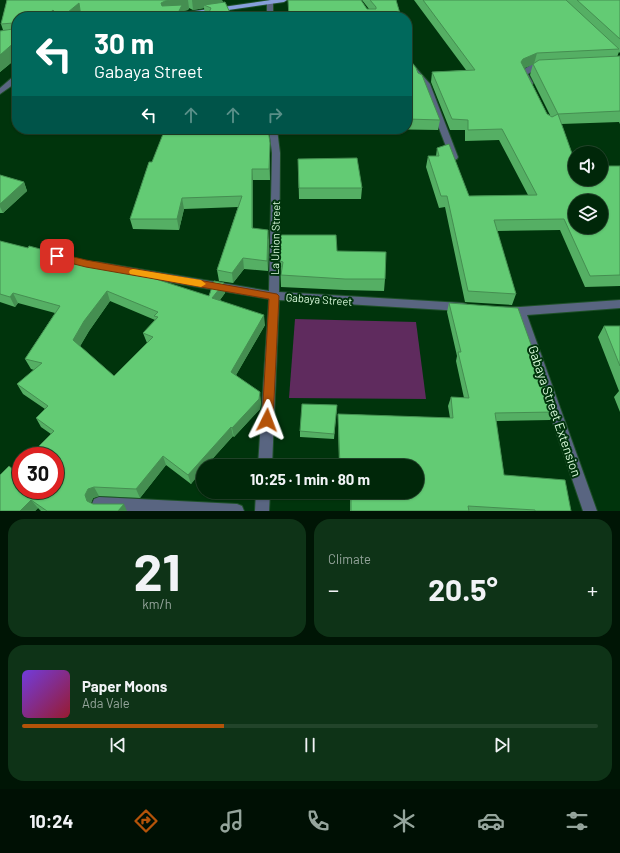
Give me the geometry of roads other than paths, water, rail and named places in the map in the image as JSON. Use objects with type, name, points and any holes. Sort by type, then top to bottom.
[{"type":"main road","points":[[201,12],[284,0]]},
{"type":"street","points":[[270,2],[270,12]]},
{"type":"street","points":[[533,92],[524,73],[534,67],[550,66]]},
{"type":"street","points":[[412,67],[426,84],[456,162]]},
{"type":"street","points":[[0,92],[12,82]]},
{"type":"street","name":"La Union Street","points":[[265,459],[274,296],[276,153],[274,134]]},
{"type":"street","name":"Gabaya Street","points":[[86,264],[274,296],[473,308]]},
{"type":"street","points":[[496,309],[520,310],[620,304]]},
{"type":"street","name":"Gabaya Street Extension","points":[[520,310],[590,511]]},
{"type":"street","points":[[262,511],[263,499]]},
{"type":"street","points":[[99,504],[237,511]]}]
